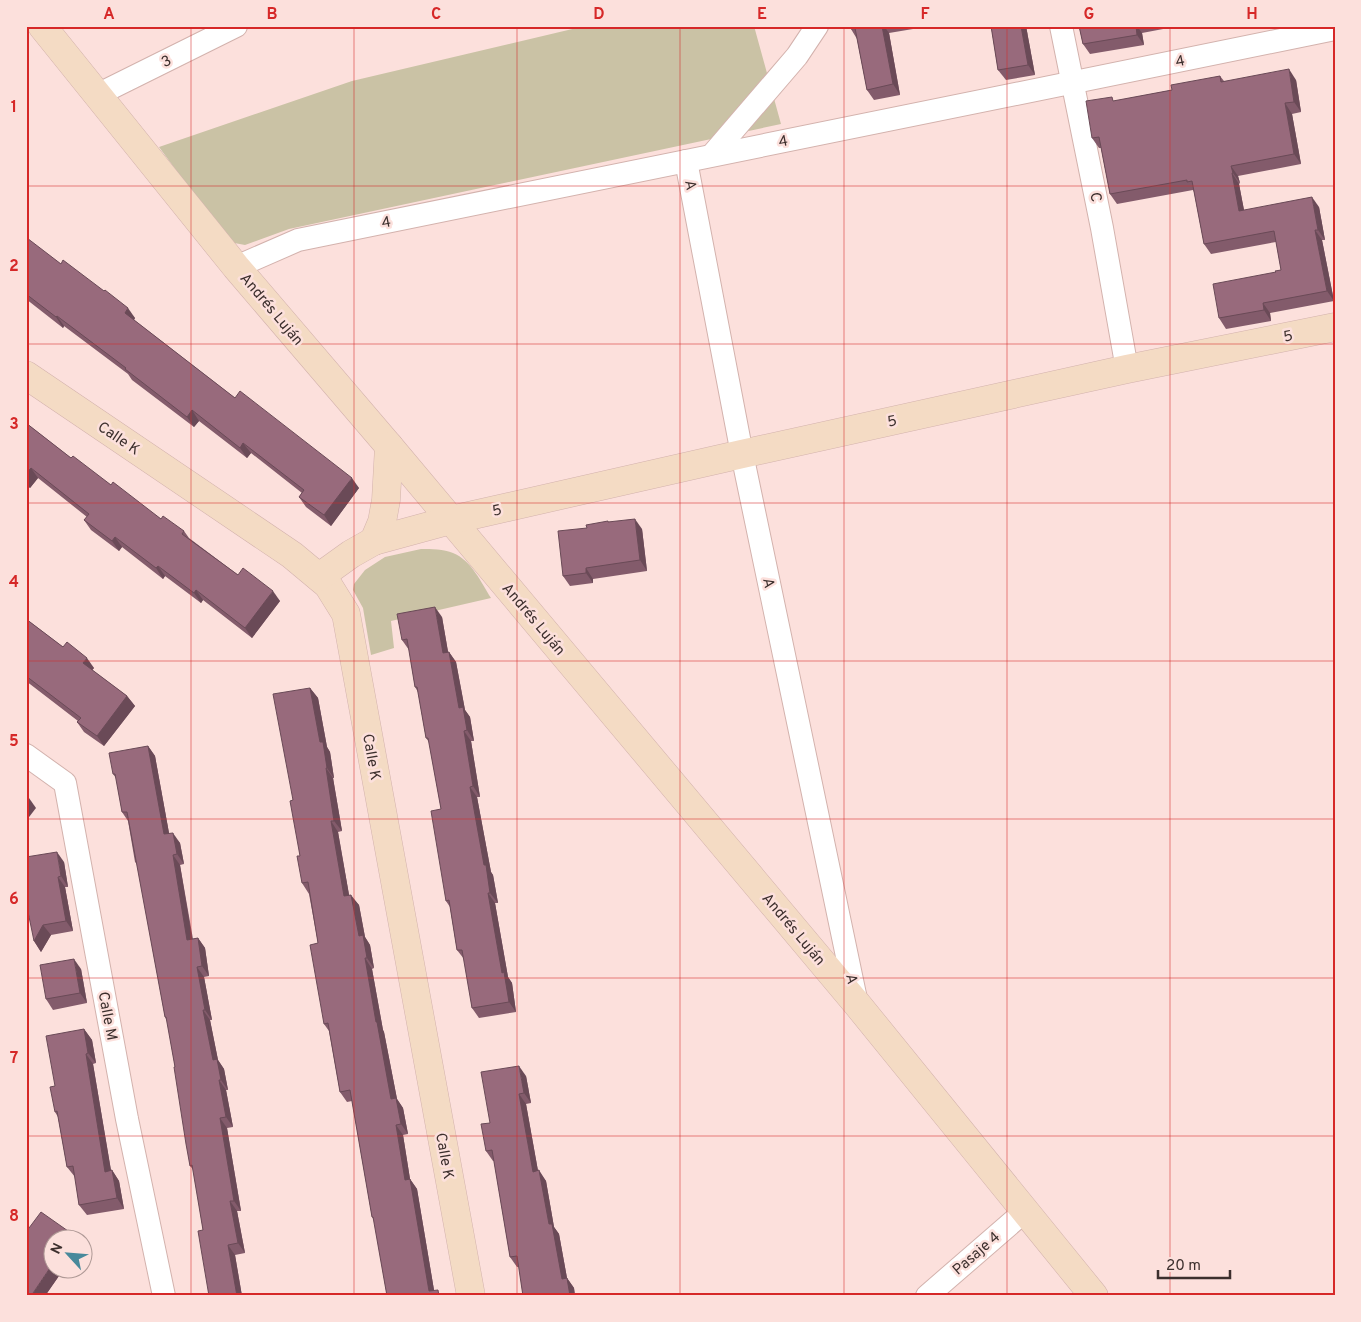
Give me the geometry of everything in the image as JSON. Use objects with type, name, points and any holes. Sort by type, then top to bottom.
[{"type":"street","name":"Andrés Luján","points":[[42,26],[236,267],[389,446],[857,1004],[1094,1296]]},
{"type":"street","name":"3","points":[[97,95],[236,26]]},
{"type":"street","points":[[712,156],[797,56],[817,26]]},
{"type":"street","name":"C","points":[[1061,26],[1102,228],[1127,369]]},
{"type":"street","name":"4","points":[[236,267],[298,240],[1335,29]]},
{"type":"street","name":"A","points":[[686,161],[742,454],[857,1004]]},
{"type":"street","name":"5","points":[[319,577],[350,554],[374,541],[451,520],[1127,369],[1335,327]]},
{"type":"street","name":"Calle K","points":[[26,375],[292,555],[328,585],[346,614],[471,1296]]},
{"type":"street","points":[[374,541],[382,522],[386,500],[389,446]]},
{"type":"street","name":"Calle M","points":[[26,755],[65,783],[127,1119],[164,1296]]},
{"type":"street","name":"Pasaje 4","points":[[927,1296],[1025,1211]]},
{"type":"shaded area","points":[[585,26],[754,26],[781,124],[289,229],[245,245],[229,242],[159,147],[352,81]]},
{"type":"shaded area","points":[[421,549],[446,551],[459,556],[475,572],[491,598],[391,621],[394,648],[371,655],[363,608],[353,590],[354,584],[365,570],[385,557]]},
{"type":"building","points":[[850,26],[882,26],[893,84],[867,90],[855,28],[851,29]]},
{"type":"building","points":[[991,26],[1021,26],[1028,65],[998,70]]},
{"type":"building","points":[[1079,26],[1136,26],[1137,35],[1083,44]]},
{"type":"building","points":[[1289,69],[1294,102],[1285,103],[1294,154],[1231,166],[1232,173],[1239,211],[1312,197],[1318,230],[1315,230],[1327,291],[1263,303],[1264,310],[1219,318],[1213,284],[1281,270],[1274,231],[1204,244],[1192,181],[1187,182],[1187,180],[1110,194],[1099,137],[1092,138],[1086,101],[1112,97],[1113,101],[1172,90],[1171,85],[1220,76],[1221,82]]},
{"type":"building","points":[[27,238],[61,264],[63,260],[105,290],[128,308],[125,313],[235,398],[240,391],[352,478],[324,515],[299,497],[304,490],[243,443],[240,448],[192,410],[187,417],[126,368],[26,294]]},
{"type":"building","points":[[26,423],[71,458],[73,456],[111,485],[113,482],[161,519],[163,516],[184,531],[182,534],[238,575],[243,568],[273,591],[245,628],[196,590],[194,593],[158,566],[156,568],[115,537],[112,541],[84,520],[89,514],[31,468],[26,474]]},
{"type":"building","points":[[635,519],[640,560],[586,568],[586,573],[563,576],[558,531],[587,528],[586,525],[608,521]]},
{"type":"building","points":[[435,607],[443,653],[449,652],[459,708],[463,707],[467,730],[464,731],[473,786],[470,787],[484,865],[486,865],[490,893],[488,893],[509,1002],[472,1008],[462,950],[457,950],[449,900],[446,901],[431,811],[441,809],[428,738],[426,738],[417,687],[415,687],[407,639],[402,640],[397,614]]},
{"type":"building","points":[[26,619],[63,647],[67,642],[87,658],[83,663],[127,696],[97,736],[77,722],[81,718],[26,676]]},
{"type":"building","points":[[310,688],[320,742],[323,742],[334,821],[331,821],[344,896],[351,895],[359,936],[363,935],[367,958],[365,958],[391,1099],[396,1098],[401,1124],[396,1125],[405,1180],[410,1179],[429,1291],[438,1290],[439,1296],[387,1296],[350,1090],[340,1092],[328,1023],[324,1024],[310,945],[318,943],[308,882],[302,883],[297,856],[300,856],[290,801],[293,800],[273,694]]},
{"type":"building","points":[[148,746],[164,834],[173,833],[177,854],[173,855],[187,940],[198,938],[202,966],[197,967],[205,1010],[203,1010],[213,1060],[217,1059],[221,1080],[219,1080],[226,1117],[220,1118],[234,1201],[230,1201],[238,1243],[228,1245],[237,1296],[209,1296],[198,1231],[203,1230],[192,1165],[190,1166],[186,1144],[166,1017],[127,812],[122,812],[109,753]]},
{"type":"building","points":[[57,852],[61,876],[58,877],[66,921],[43,925],[34,941],[26,902],[26,857]]},
{"type":"building","points":[[74,959],[80,993],[46,999],[40,965]]},
{"type":"building","points":[[84,1029],[88,1053],[86,1054],[105,1172],[112,1170],[117,1198],[79,1205],[73,1166],[67,1167],[57,1111],[55,1112],[50,1087],[55,1086],[46,1036]]},
{"type":"building","points":[[519,1066],[524,1093],[519,1094],[533,1172],[539,1170],[549,1224],[552,1224],[562,1279],[567,1278],[570,1296],[523,1296],[517,1256],[510,1257],[492,1150],[486,1151],[481,1124],[490,1123],[481,1072]]},
{"type":"building","points":[[41,1212],[67,1230],[42,1230],[42,1280],[31,1296],[26,1296],[26,1232]]}]
